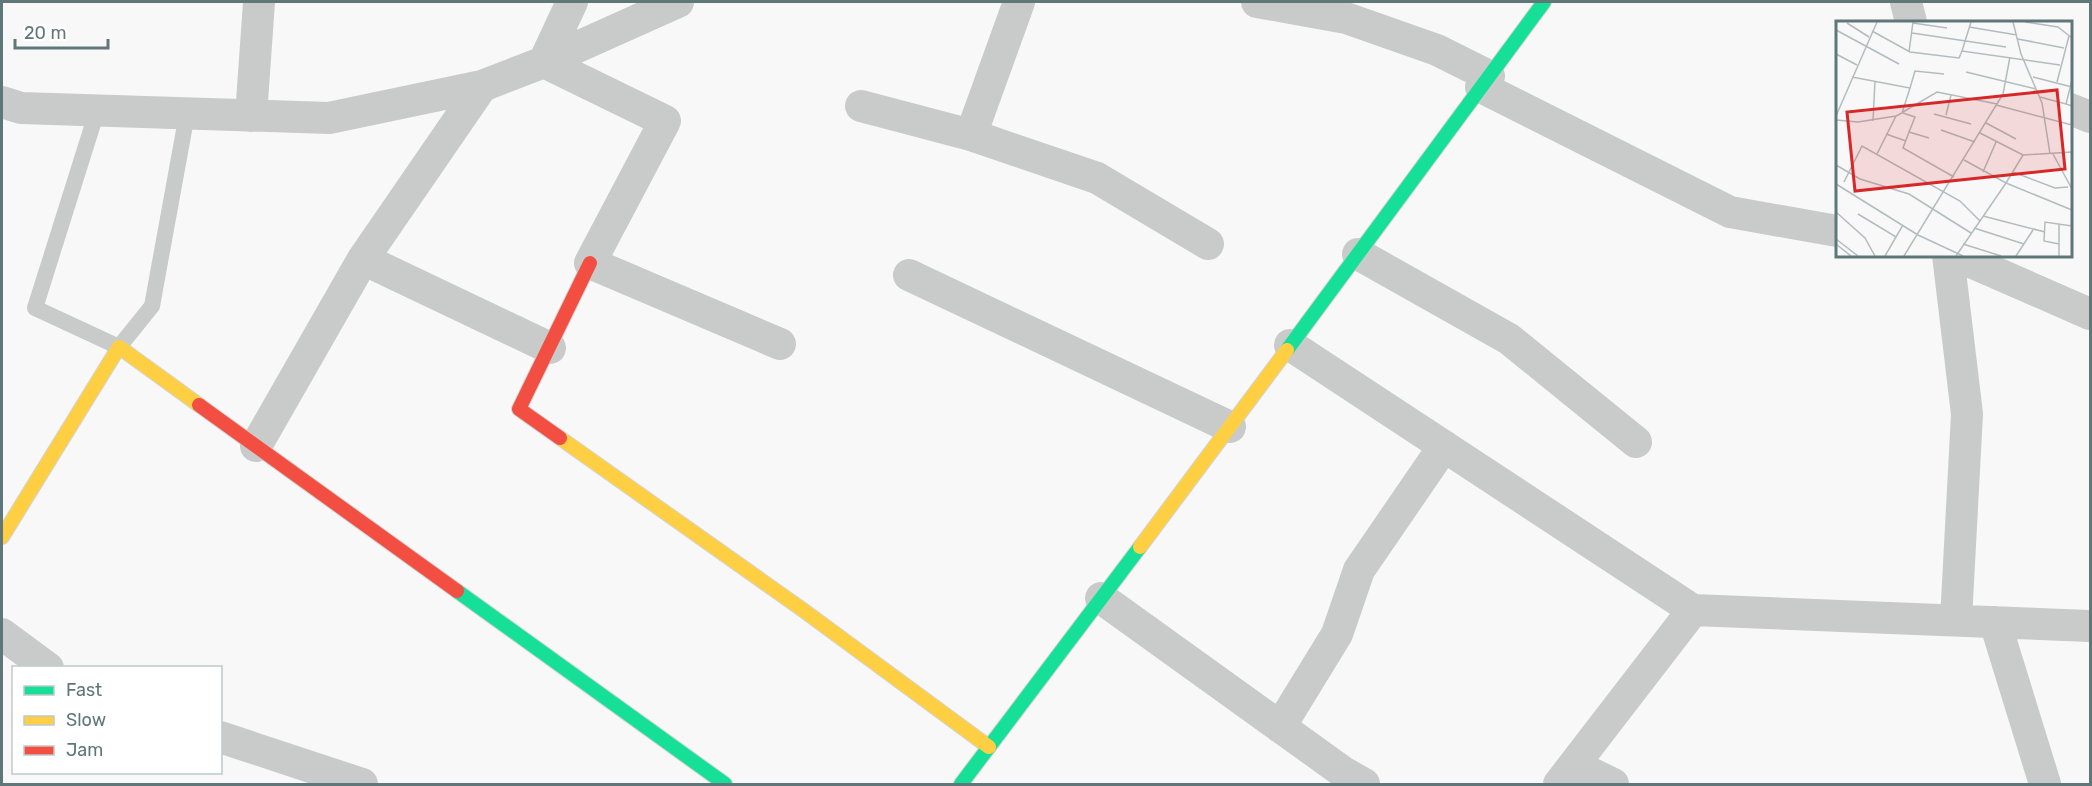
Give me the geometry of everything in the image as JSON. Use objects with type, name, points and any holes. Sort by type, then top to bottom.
[{"type":"street","points":[[251,116],[259,2]]},
{"type":"street","points":[[544,62],[573,2]]},
{"type":"street","points":[[2,102],[21,108],[329,118],[482,86],[544,62],[678,2]]},
{"type":"street","points":[[971,135],[1019,2]]},
{"type":"street","points":[[1257,2],[1346,18],[1437,50],[1485,82],[1730,212],[1836,231]]},
{"type":"street","points":[[961,784],[1230,427],[1544,2]]},
{"type":"street","points":[[1906,2],[1911,21]]},
{"type":"street","points":[[544,62],[665,121],[590,263],[519,410],[803,610],[989,747]]},
{"type":"street","points":[[256,446],[363,259],[482,86]]},
{"type":"street","points":[[861,106],[971,135],[1097,178],[1209,244]]},
{"type":"street","points":[[2071,109],[2091,117]]},
{"type":"street","points":[[1358,254],[1509,339],[1636,442]]},
{"type":"street","points":[[1948,256],[1966,414],[1956,620]]},
{"type":"street","points":[[1956,256],[2091,314]]},
{"type":"street","points":[[363,259],[550,348]]},
{"type":"street","points":[[590,263],[780,344]]},
{"type":"street","points":[[909,275],[1230,427]]},
{"type":"street","points":[[1290,345],[1693,610],[2091,626]]},
{"type":"street","points":[[2,537],[119,347],[724,784]]},
{"type":"street","points":[[1280,727],[1337,634],[1359,570],[1444,446]]},
{"type":"street","points":[[1101,598],[1342,772],[1364,784]]},
{"type":"street","points":[[1613,784],[1567,775],[1693,610]]},
{"type":"street","points":[[1995,622],[2045,784]]},
{"type":"street","points":[[2,634],[45,666]]},
{"type":"street","points":[[222,738],[362,784]]},
{"type":"lane","points":[[97,111],[35,308],[119,347],[152,306],[187,114]]},
{"type":"traffic: fast","points":[[1287,350],[1544,2]]},
{"type":"traffic: fast","points":[[961,784],[1140,547]]},
{"type":"traffic: fast","points":[[457,591],[725,784]]},
{"type":"traffic: slow","points":[[2,537],[119,347],[199,405]]},
{"type":"traffic: slow","points":[[1140,547],[1287,350]]},
{"type":"traffic: slow","points":[[560,438],[803,610],[989,747]]},
{"type":"traffic: jam","points":[[560,438],[519,409],[590,263]]},
{"type":"traffic: jam","points":[[199,405],[457,591]]}]
